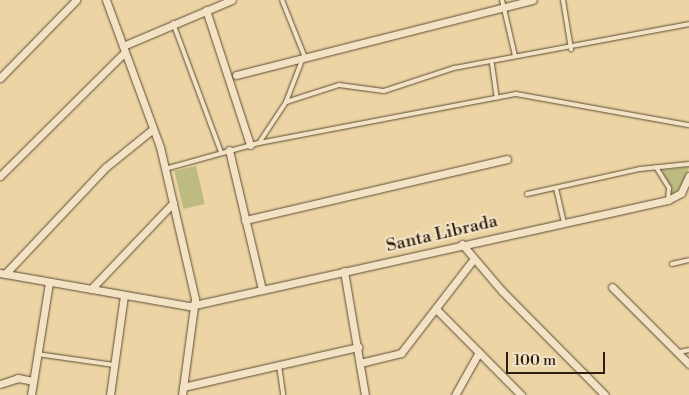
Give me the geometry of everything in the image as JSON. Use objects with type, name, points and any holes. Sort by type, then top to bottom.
[{"type":"street","points":[[0,78],[76,0]]},
{"type":"street","points":[[106,0],[154,129],[174,203],[193,306],[183,391],[279,364],[358,347]]},
{"type":"street","points":[[0,176],[124,49],[172,22],[232,0]]},
{"type":"street","points":[[236,75],[304,55],[503,4],[533,0]]},
{"type":"street","points":[[206,10],[250,145]]},
{"type":"street","points":[[3,274],[106,167],[154,129]]},
{"type":"street","points":[[229,150],[262,290]]},
{"type":"street","points":[[245,220],[507,159]]},
{"type":"street","points":[[668,200],[681,193],[689,176]]},
{"type":"street","name":"Santa Librada","points":[[193,306],[462,244],[668,200]]},
{"type":"street","points":[[91,289],[174,203]]},
{"type":"street","points":[[462,244],[473,260],[601,394]]},
{"type":"street","points":[[360,363],[402,353],[437,310],[473,260]]},
{"type":"street","points":[[344,271],[365,395]]},
{"type":"street","points":[[3,274],[193,306]]},
{"type":"street","points":[[31,395],[49,282]]},
{"type":"street","points":[[612,287],[689,364]]},
{"type":"street","points":[[110,395],[124,295]]},
{"type":"street","points":[[437,310],[521,395]]},
{"type":"street","points":[[455,395],[479,352]]},
{"type":"street","points":[[0,384],[18,378],[33,381]]},
{"type":"lane","points":[[260,143],[286,102],[304,55],[282,0]]},
{"type":"lane","points":[[563,0],[571,49]]},
{"type":"lane","points":[[503,4],[515,56]]},
{"type":"lane","points":[[172,22],[221,152]]},
{"type":"lane","points":[[286,102],[340,86],[384,91],[449,69],[492,64],[515,56],[571,49],[689,24]]},
{"type":"lane","points":[[492,64],[497,98]]},
{"type":"lane","points":[[166,169],[250,145],[516,94],[689,125]]},
{"type":"lane","points":[[527,194],[656,167],[689,164]]},
{"type":"lane","points":[[656,167],[669,188],[668,200]]},
{"type":"lane","points":[[556,188],[564,223]]},
{"type":"lane","points":[[672,264],[689,260]]},
{"type":"lane","points":[[676,353],[689,350]]},
{"type":"lane","points":[[37,354],[114,365]]},
{"type":"lane","points":[[279,364],[283,395]]},
{"type":"shaded area","points":[[196,166],[205,204],[183,209],[175,171]]},
{"type":"shaded area","points":[[689,167],[684,183],[672,196],[662,170]]}]
